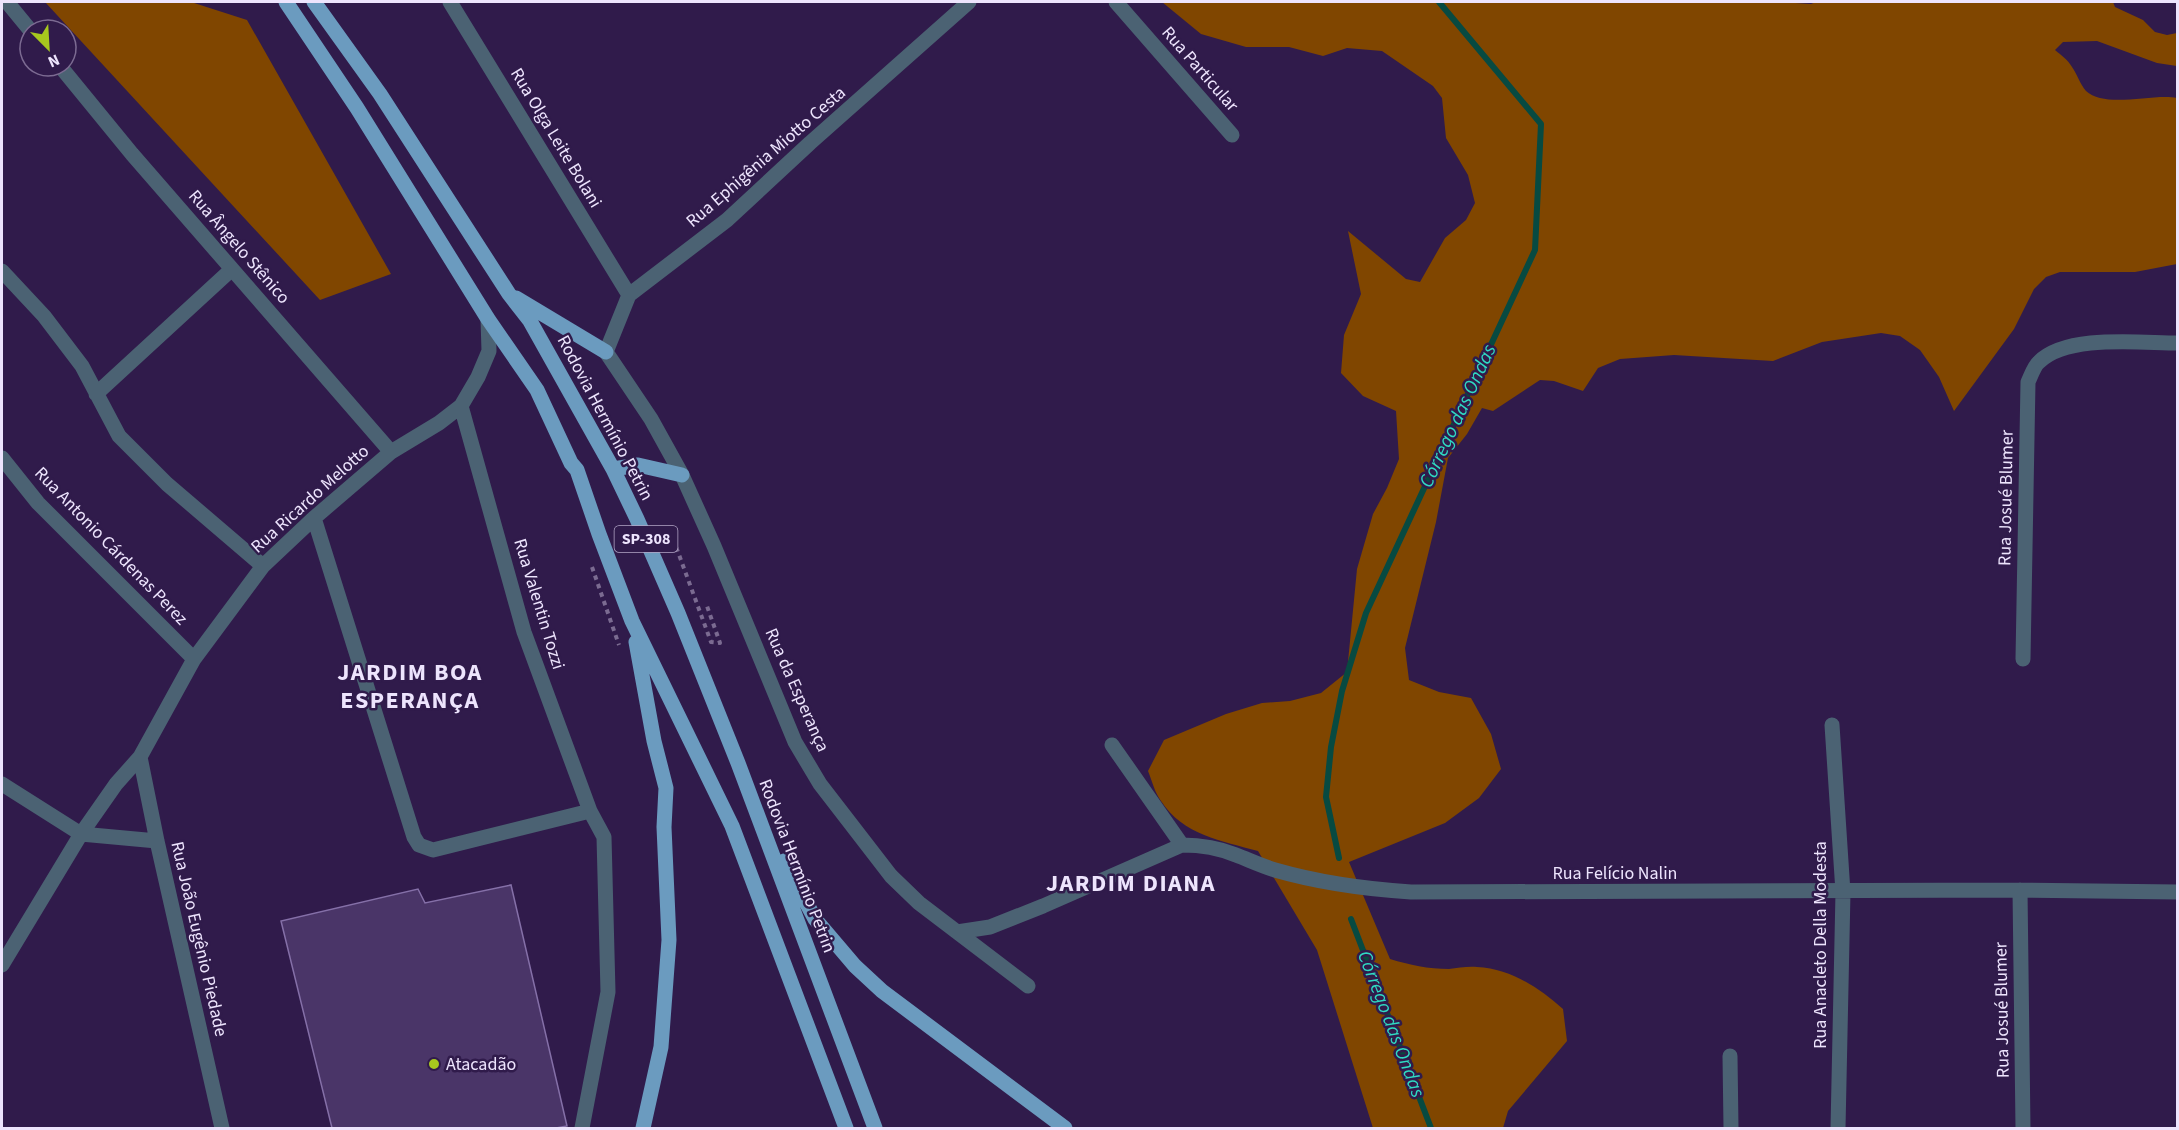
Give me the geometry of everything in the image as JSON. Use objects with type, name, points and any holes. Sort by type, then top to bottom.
[{"type":"main road","name":"SP-308","points":[[286,2],[357,108],[488,319],[537,390],[571,463],[577,470],[632,621],[732,826],[846,1128]]},
{"type":"main road","name":"Rodovia Hermínio Petrin","points":[[314,2],[380,94],[509,294],[530,321],[613,470],[678,613],[738,764],[875,1128]]},
{"type":"main road","points":[[509,294],[606,352]]},
{"type":"main road","points":[[613,470],[638,465],[682,475]]},
{"type":"main road","points":[[632,621],[654,741],[666,788],[664,827],[669,940],[661,1047],[644,1128]]},
{"type":"main road","points":[[738,764],[792,879],[815,919],[855,966],[882,991],[1065,1128]]},
{"type":"street","points":[[7,2],[20,18]]},
{"type":"street","name":"Rua Olga Leite Bolani","points":[[450,2],[629,295]]},
{"type":"street","name":"Rua Ephigênia Miotto Cesta","points":[[629,295],[727,219],[969,2]]},
{"type":"street","name":"Rua Particular","points":[[1116,2],[1232,135]]},
{"type":"street","name":"Rua Ângelo Stênico","points":[[70,78],[132,154],[391,452]]},
{"type":"street","points":[[96,394],[232,269]]},
{"type":"street","points":[[2,271],[44,316],[82,366],[119,436],[167,484],[263,566]]},
{"type":"street","points":[[606,352],[629,295]]},
{"type":"street","name":"Rua Ricardo Melotto","points":[[2,965],[81,834],[116,784],[140,757],[194,659],[263,566],[314,518],[391,452],[439,423],[461,406],[478,377],[489,351],[488,319]]},
{"type":"street","name":"Rua Josué Blumer","points":[[2023,659],[2028,382],[2038,362],[2056,351],[2081,343],[2178,343]]},
{"type":"street","name":"Rua da Esperança","points":[[606,352],[651,419],[682,475],[795,742],[820,784],[891,876],[919,903],[1028,986]]},
{"type":"street","name":"Rua Valentin Tozzi","points":[[461,406],[524,632],[590,811],[604,837],[608,992],[582,1128]]},
{"type":"street","name":"Rua Antonio Cárdenas Perez","points":[[2,458],[38,503],[194,659]]},
{"type":"street","points":[[314,518],[414,837],[419,845],[433,850],[590,811]]},
{"type":"street","name":"Rua Anacleto Della Modesta","points":[[1832,725],[1843,892],[1838,1128]]},
{"type":"street","points":[[957,932],[1001,923],[1182,845],[1112,745]]},
{"type":"street","name":"Rua João Eugênio Piedade","points":[[140,757],[222,1128]]},
{"type":"street","points":[[2,784],[81,834],[157,841]]},
{"type":"street","name":"Rua Felício Nalin","points":[[1182,845],[1202,846],[1233,853],[1272,869],[1314,881],[1366,889],[1411,892],[2020,890],[2178,892]]},
{"type":"street","name":"Rua Josué Blumer","points":[[2020,890],[2024,1128]]},
{"type":"street","points":[[1731,1056],[1731,1128]]},
{"type":"path","points":[[671,533],[711,642],[720,643],[707,606]]},
{"type":"path","points":[[597,561],[591,566],[621,653]]},
{"type":"shaded area","points":[[45,2],[191,2],[247,20],[391,274],[320,300],[78,38],[78,18],[60,18]]},
{"type":"shaded area","points":[[1162,2],[1780,2],[1811,4],[1816,2],[2113,2],[2115,7],[2143,20],[2155,32],[2167,35],[2177,33],[2177,66],[2157,63],[2097,41],[2063,42],[2055,50],[2070,64],[2086,91],[2094,96],[2117,100],[2177,98],[2177,264],[2135,272],[2060,272],[2046,277],[2034,289],[2014,329],[1954,411],[1939,377],[1920,350],[1900,336],[1881,333],[1822,342],[1773,361],[1674,355],[1620,359],[1598,368],[1583,391],[1554,381],[1540,380],[1493,411],[1482,408],[1467,434],[1448,458],[1436,522],[1405,648],[1409,680],[1439,692],[1471,698],[1491,734],[1501,769],[1479,798],[1445,823],[1349,862],[1390,959],[1434,968],[1474,967],[1501,971],[1523,980],[1544,993],[1563,1009],[1567,1041],[1508,1111],[1503,1128],[1373,1128],[1317,950],[1258,851],[1217,840],[1180,822],[1159,798],[1148,771],[1164,740],[1226,714],[1262,703],[1290,701],[1321,693],[1347,672],[1357,569],[1373,514],[1399,459],[1396,411],[1363,396],[1341,373],[1344,335],[1361,294],[1348,231],[1406,279],[1420,282],[1445,238],[1466,220],[1475,203],[1468,175],[1446,138],[1442,98],[1433,86],[1382,51],[1347,48],[1323,56],[1289,47],[1246,47],[1201,34]]},
{"type":"building","name":"Atacadão","points":[[511,885],[567,1126],[556,1128],[332,1128],[281,921],[418,889],[425,903]]},
{"type":"waterway","name":"Córrego das Ondas","points":[[1339,858],[1326,797],[1331,747],[1342,691],[1366,613],[1535,250],[1541,124],[1439,2]]},
{"type":"waterway","name":"Córrego das Ondas","points":[[1351,919],[1431,1128]]},
{"type":"place","name":"Atacadão","points":[[434,1064]]},
{"type":"district","name":"JARDIM BOA ESPERANÇA","points":[[410,686]]},
{"type":"district","name":"JARDIM DIANA","points":[[1131,883]]}]
